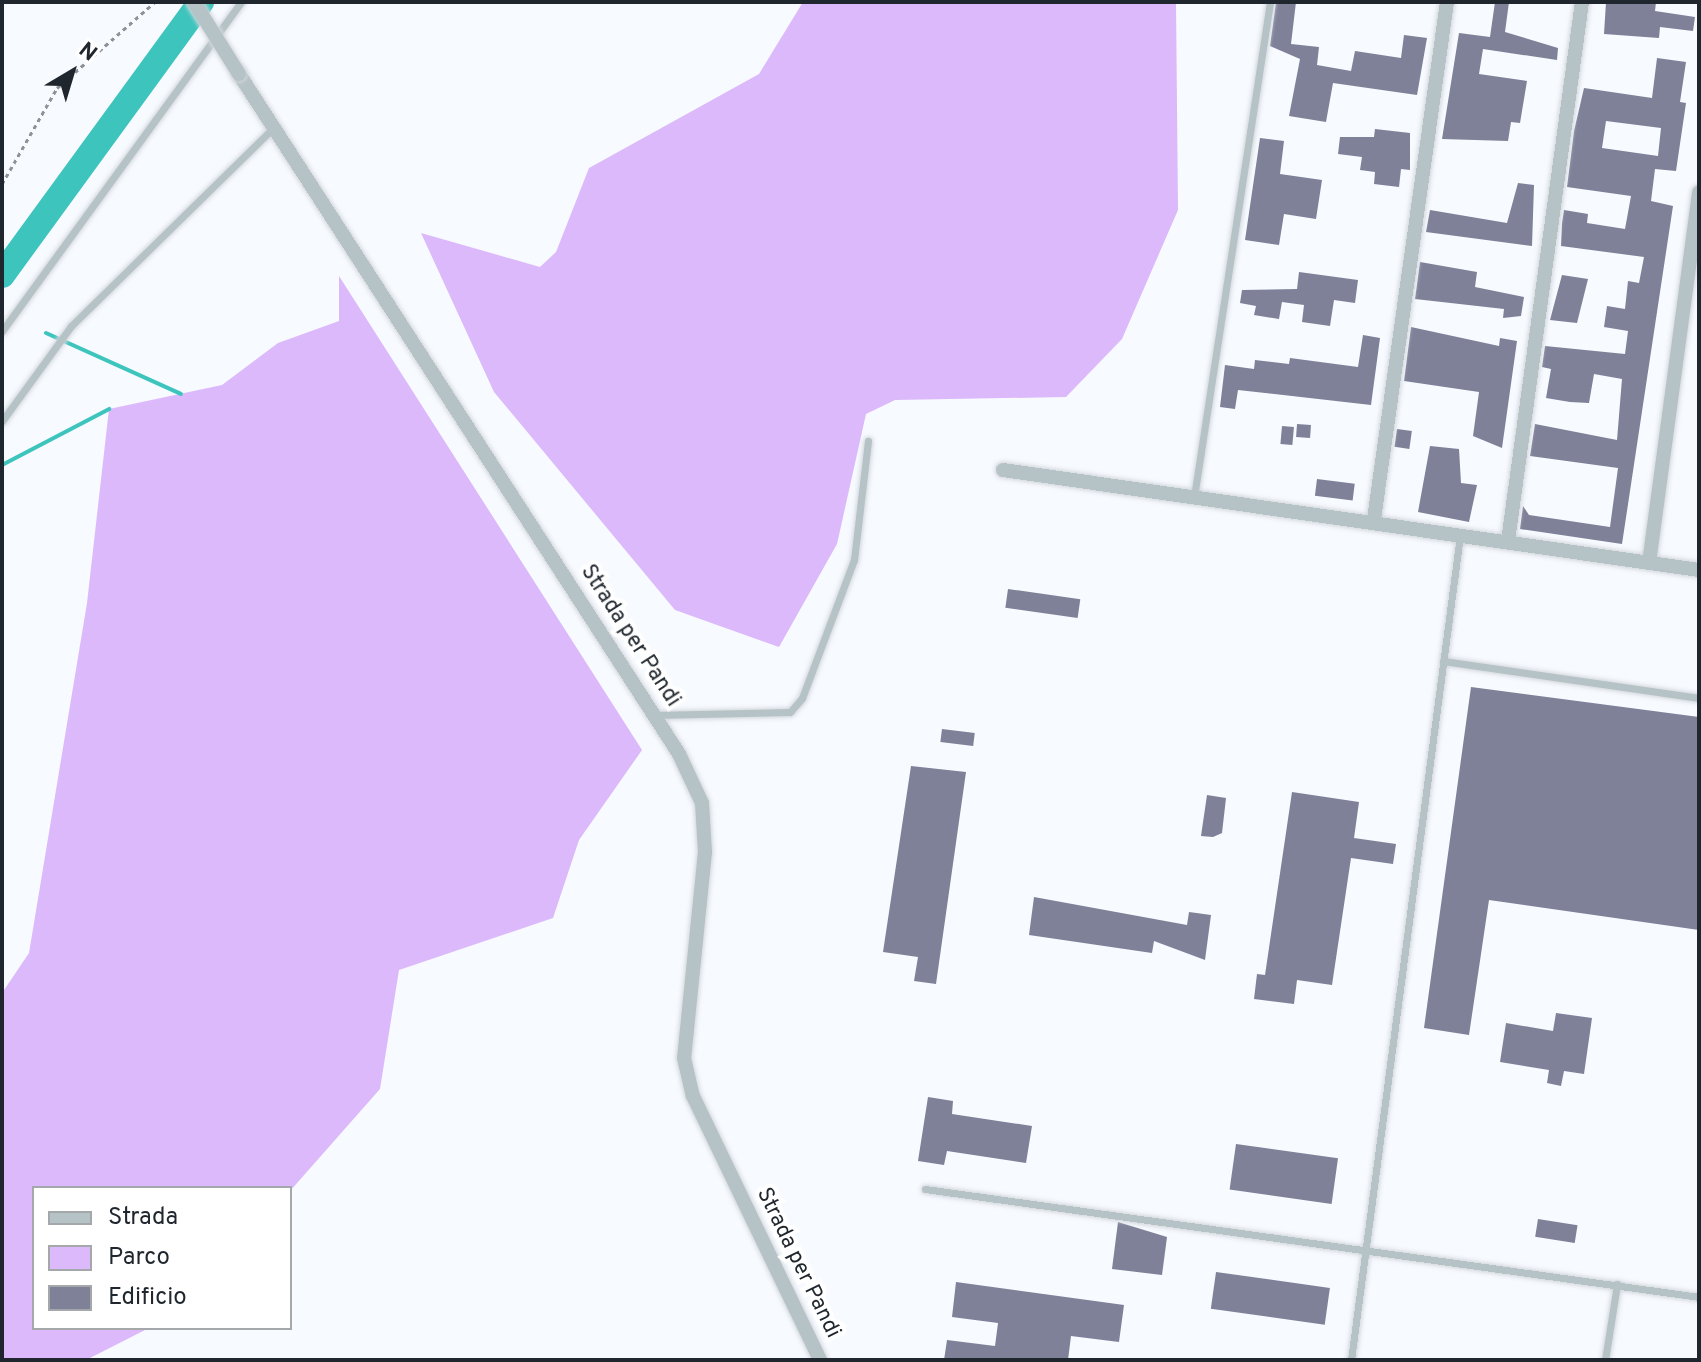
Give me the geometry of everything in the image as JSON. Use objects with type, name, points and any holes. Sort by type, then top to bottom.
[{"type":"street","name":"Strada per Pandi","points":[[194,2],[654,715],[702,803],[705,852],[684,1058],[693,1096],[820,1360]]},
{"type":"street","points":[[1374,519],[1447,2]]},
{"type":"street","points":[[1508,541],[1582,2]]},
{"type":"street","points":[[1649,563],[1699,192]]},
{"type":"street","points":[[1003,470],[1374,519],[1699,570]]},
{"type":"lane","points":[[2,331],[241,2]]},
{"type":"lane","points":[[1194,497],[1270,2]]},
{"type":"lane","points":[[2,421],[71,326],[274,127]]},
{"type":"lane","points":[[654,715],[790,712],[802,698],[854,560],[868,441]]},
{"type":"lane","points":[[1351,1360],[1460,533]]},
{"type":"lane","points":[[1443,661],[1699,698]]},
{"type":"lane","points":[[925,1189],[1699,1297]]},
{"type":"lane","points":[[1605,1360],[1617,1284]]},
{"type":"path","points":[[2,184],[57,88],[155,2]]},
{"type":"green space","points":[[803,2],[1176,2],[1178,210],[1122,339],[1066,397],[895,400],[866,414],[837,544],[779,647],[675,610],[494,392],[421,233],[540,267],[556,252],[589,168],[759,74]]},
{"type":"green space","points":[[339,276],[642,750],[579,840],[553,918],[399,970],[380,1089],[292,1189],[292,1186],[32,1186],[32,1330],[145,1330],[86,1360],[2,1360],[2,993],[29,953],[87,603],[109,409],[222,385],[278,343],[339,321]]},
{"type":"building","points":[[1276,2],[1296,2],[1291,44],[1319,47],[1317,65],[1351,71],[1355,51],[1401,58],[1404,35],[1427,38],[1417,95],[1333,83],[1326,122],[1289,116],[1300,59],[1270,46]]},
{"type":"building","points":[[1495,2],[1509,2],[1505,32],[1558,48],[1557,60],[1483,49],[1479,74],[1527,81],[1520,123],[1511,122],[1508,141],[1442,139],[1459,33],[1490,37]]},
{"type":"building","points":[[1606,2],[1656,2],[1655,11],[1695,17],[1693,31],[1660,27],[1659,38],[1604,34]]},
{"type":"building","points":[[1657,58],[1686,62],[1680,102],[1686,103],[1676,171],[1655,169],[1651,201],[1673,206],[1622,544],[1520,529],[1523,506],[1529,515],[1610,527],[1618,468],[1530,456],[1535,424],[1617,440],[1622,379],[1594,374],[1589,403],[1570,402],[1546,398],[1551,369],[1542,367],[1545,346],[1625,354],[1628,331],[1604,327],[1607,306],[1625,309],[1628,281],[1639,283],[1644,257],[1561,246],[1562,223],[1564,210],[1588,214],[1587,223],[1625,229],[1631,196],[1567,187],[1574,131],[1584,88],[1652,98]],"holes":[[[1606,121],[1661,128],[1658,156],[1602,148]]]},
{"type":"building","points":[[1375,129],[1410,133],[1410,170],[1401,169],[1399,187],[1374,184],[1375,172],[1360,170],[1362,157],[1338,154],[1340,137],[1374,137]]},
{"type":"building","points":[[1260,138],[1284,141],[1280,174],[1322,180],[1316,219],[1284,214],[1279,245],[1245,240]]},
{"type":"building","points":[[1518,183],[1534,185],[1532,246],[1426,232],[1430,210],[1507,223]]},
{"type":"building","points":[[1420,262],[1477,272],[1475,287],[1524,297],[1521,316],[1503,318],[1504,309],[1415,299]]},
{"type":"building","points":[[1299,272],[1358,280],[1355,303],[1334,300],[1330,326],[1302,322],[1304,305],[1282,302],[1283,296],[1279,319],[1254,315],[1256,306],[1240,303],[1242,290],[1297,289]]},
{"type":"building","points":[[1562,275],[1588,279],[1577,323],[1550,320]]},
{"type":"building","points":[[1411,327],[1499,346],[1500,338],[1517,341],[1502,448],[1473,436],[1479,392],[1404,381]]},
{"type":"building","points":[[1363,335],[1380,338],[1371,405],[1238,390],[1235,409],[1220,407],[1225,365],[1254,369],[1255,360],[1289,364],[1290,358],[1358,367]]},
{"type":"building","points":[[1297,424],[1311,425],[1310,438],[1296,437]]},
{"type":"building","points":[[1282,426],[1294,427],[1292,445],[1280,444]]},
{"type":"building","points":[[1397,429],[1412,431],[1409,449],[1394,447]]},
{"type":"building","points":[[1430,446],[1459,449],[1461,483],[1477,485],[1469,522],[1418,512]]},
{"type":"building","points":[[1317,479],[1355,484],[1353,501],[1315,496]]},
{"type":"building","points":[[1008,589],[1080,599],[1078,618],[1005,608]]},
{"type":"building","points":[[1471,687],[1699,717],[1699,930],[1489,900],[1469,1035],[1424,1028]]},
{"type":"building","points":[[942,729],[975,733],[973,746],[940,742]]},
{"type":"building","points":[[911,766],[966,772],[936,984],[914,981],[918,957],[883,952]]},
{"type":"building","points":[[1292,792],[1359,802],[1354,838],[1396,844],[1393,864],[1351,858],[1332,985],[1297,980],[1294,1004],[1254,999],[1257,974],[1265,975]]},
{"type":"building","points":[[1207,795],[1226,798],[1222,833],[1213,837],[1201,836]]},
{"type":"building","points":[[1034,897],[1187,925],[1189,912],[1211,915],[1205,960],[1154,941],[1152,953],[1029,935]]},
{"type":"building","points":[[1556,1013],[1592,1018],[1584,1074],[1564,1071],[1561,1086],[1547,1083],[1549,1070],[1500,1062],[1506,1023],[1553,1031]]},
{"type":"building","points":[[928,1097],[953,1101],[952,1114],[1032,1126],[1026,1163],[947,1151],[944,1165],[918,1161]]},
{"type":"building","points":[[1236,1144],[1338,1158],[1332,1204],[1230,1190]]},
{"type":"building","points":[[1538,1219],[1578,1225],[1575,1243],[1535,1237]]},
{"type":"building","points":[[1118,1222],[1167,1237],[1162,1275],[1112,1269]]},
{"type":"building","points":[[1216,1272],[1330,1288],[1325,1325],[1211,1309]]},
{"type":"building","points":[[956,1282],[1124,1305],[1119,1342],[1071,1336],[1068,1360],[944,1360],[947,1340],[995,1346],[998,1323],[952,1317]]},
{"type":"waterway","points":[[2,275],[201,2]]},
{"type":"waterway","points":[[46,333],[181,394]]},
{"type":"waterway","points":[[2,465],[109,409]]}]
